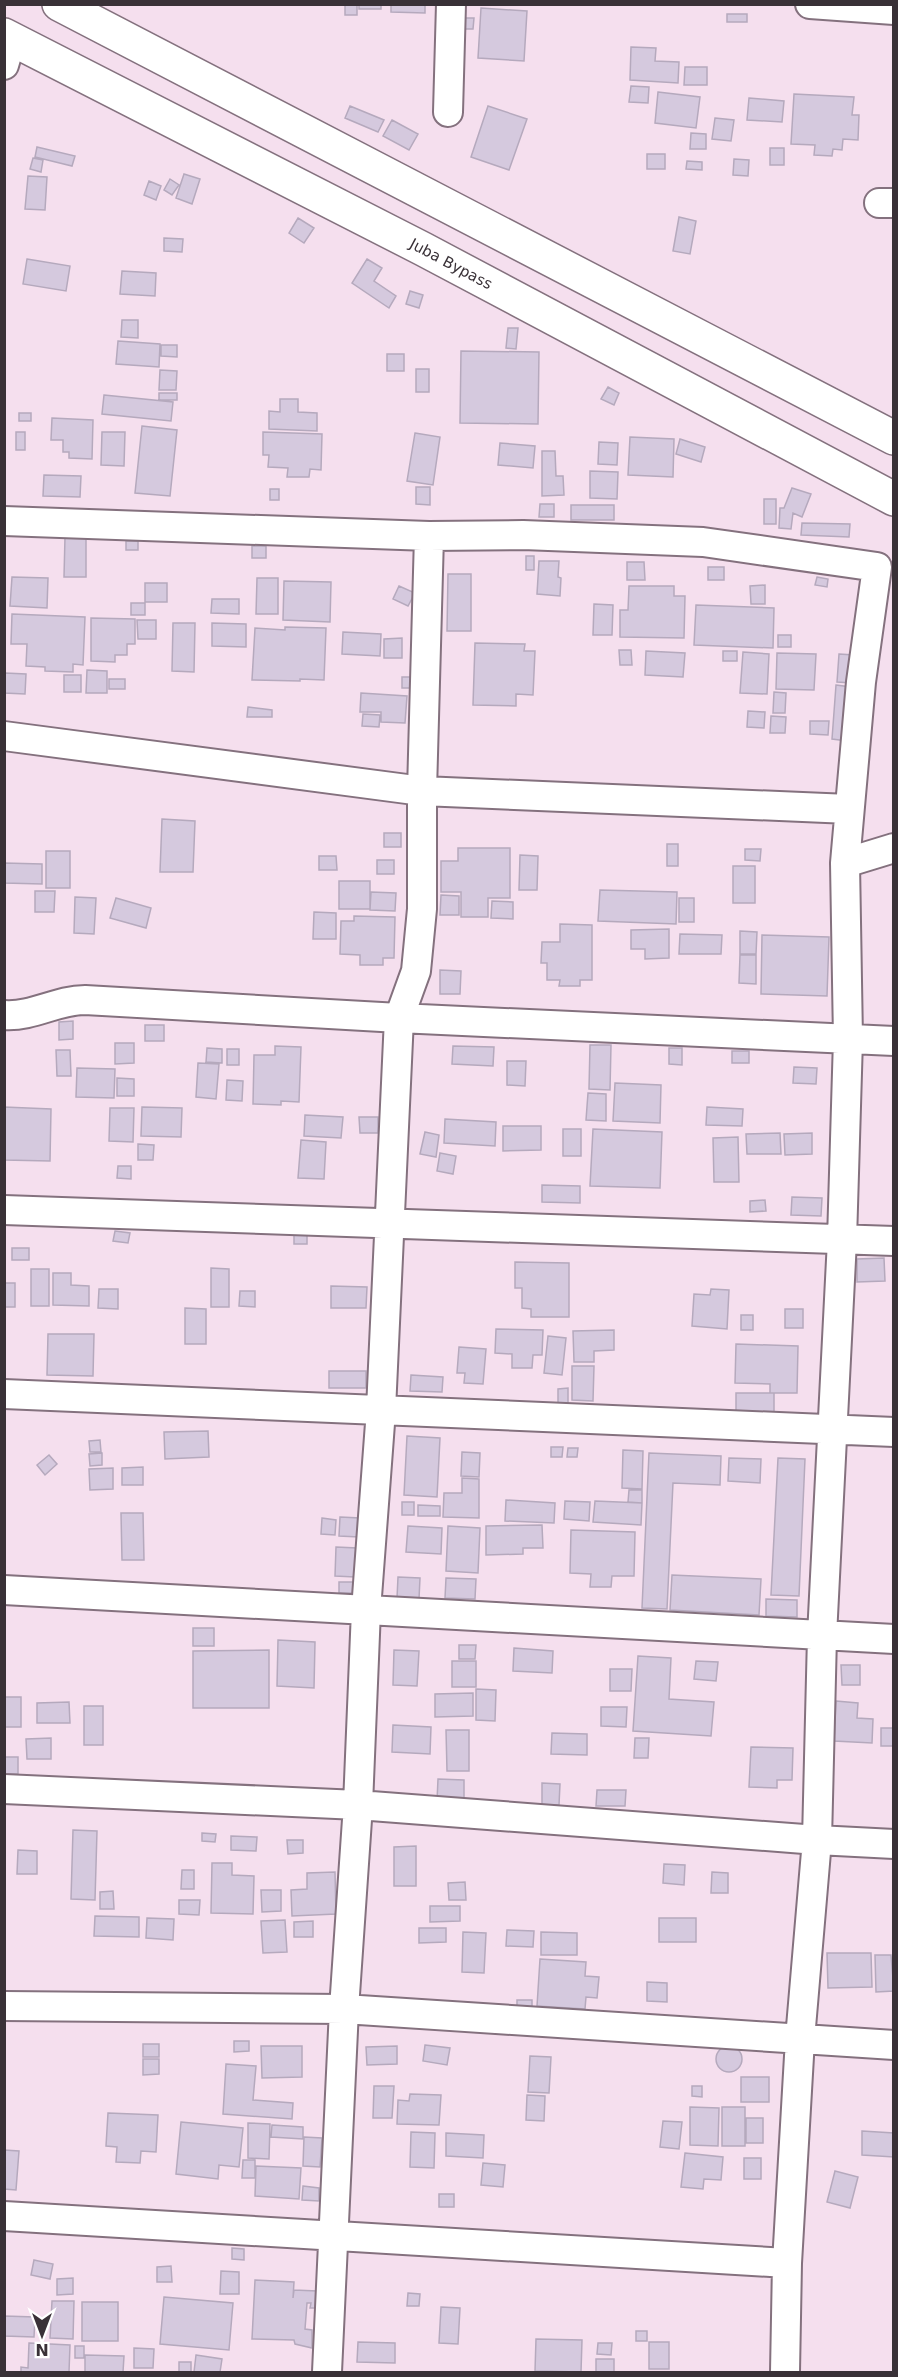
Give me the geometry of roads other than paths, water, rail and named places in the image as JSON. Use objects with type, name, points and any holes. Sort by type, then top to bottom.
[{"type":"main road","points":[[59,4],[894,438]]},
{"type":"main road","name":"Juba Bypass","points":[[7,46],[423,249],[894,500]]},
{"type":"street","points":[[448,112],[452,4]]},
{"type":"street","points":[[810,4],[894,10]]},
{"type":"street","points":[[4,521],[429,536],[523,535],[703,542],[877,567],[861,682],[846,863],[848,1039],[842,1240],[822,1636],[817,1840],[800,2039],[787,2263],[785,2373]]},
{"type":"street","points":[[327,2373],[344,2009],[358,1805],[366,1610],[381,1410],[399,1018],[416,971],[422,909],[422,791],[429,536]]},
{"type":"street","points":[[4,736],[422,791],[849,809]]},
{"type":"street","points":[[846,863],[894,848]]},
{"type":"street","points":[[4,1015],[20,1016],[68,1000],[85,1000],[399,1018],[894,1041]]},
{"type":"street","points":[[4,1210],[894,1241]]},
{"type":"street","points":[[4,1394],[894,1432]]},
{"type":"street","points":[[4,1590],[894,1639]]},
{"type":"street","points":[[4,1789],[358,1805],[894,1844]]},
{"type":"street","points":[[4,2006],[344,2009],[894,2045]]},
{"type":"street","points":[[4,2216],[787,2263]]}]
